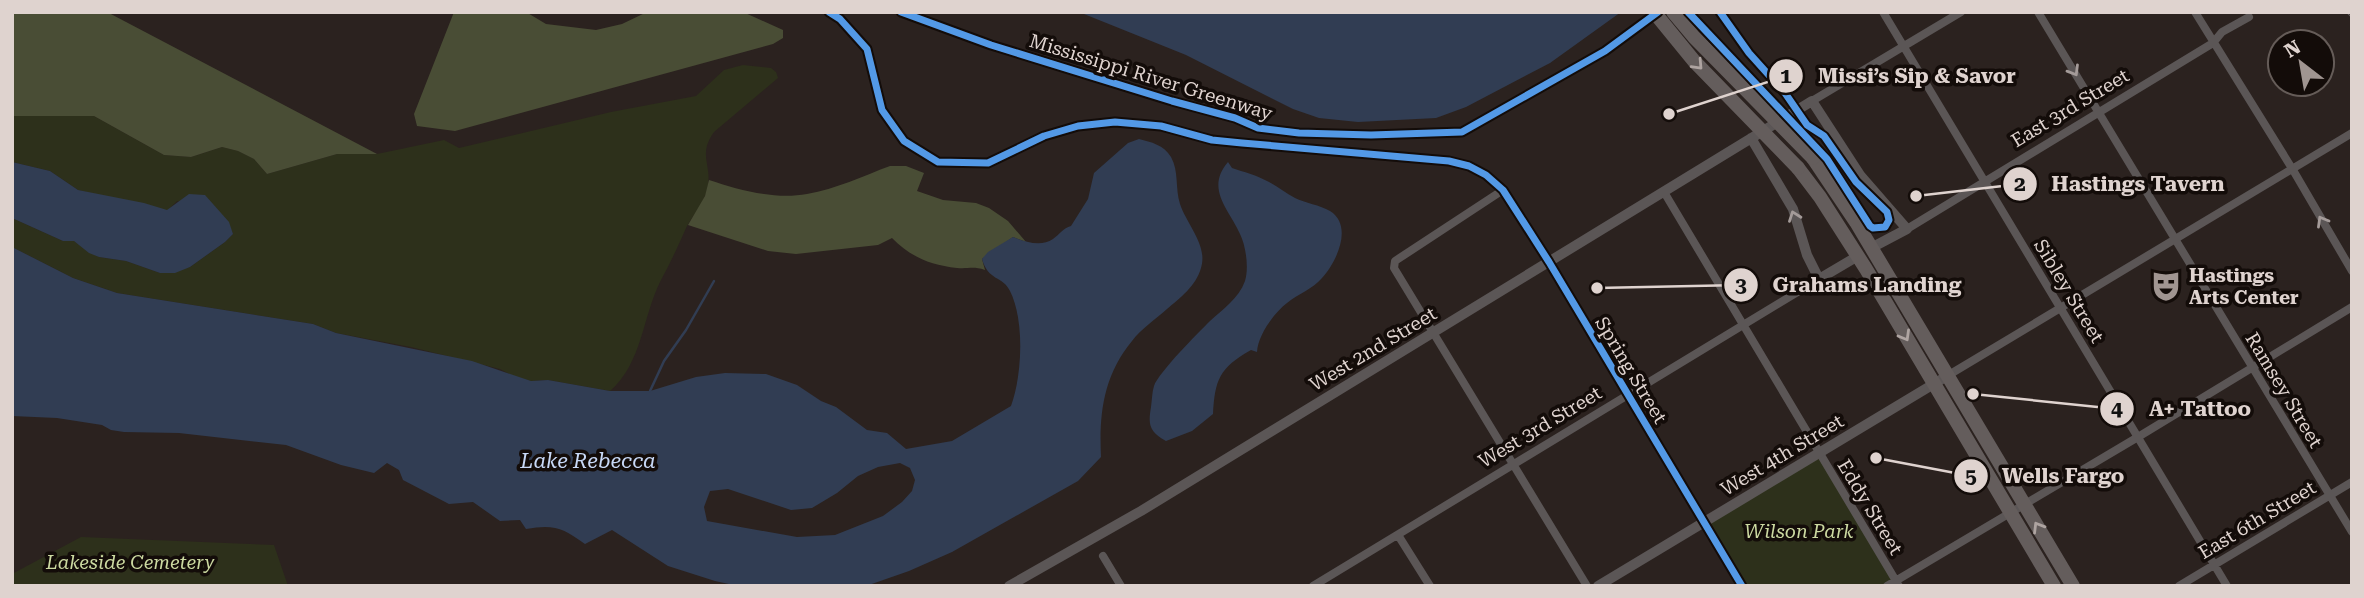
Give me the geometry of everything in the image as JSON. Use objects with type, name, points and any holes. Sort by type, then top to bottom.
[{"type":"highway","points":[[1654,12],[1694,61],[1798,168],[1865,252],[1947,376],[2073,586]]},
{"type":"highway","points":[[1674,12],[1694,37],[1813,158],[1934,385],[2054,586]]},
{"type":"street","name":"Spring Street","points":[[829,12],[853,31],[867,50],[882,110],[904,141],[938,162],[988,163],[1044,136],[1078,126],[1115,122],[1161,126],[1212,140],[1242,144],[1449,161],[1469,166],[1486,175],[1503,190],[1549,262],[1742,586]]},
{"type":"street","name":"Sibley Street","points":[[1883,12],[2227,586]]},
{"type":"street","points":[[1907,229],[1860,175],[1812,101],[1961,12]]},
{"type":"street","name":"Ramsey Street","points":[[2038,12],[2352,532]]},
{"type":"street","points":[[2195,12],[2352,271]]},
{"type":"street","name":"East 3rd Street","points":[[1865,252],[2213,43],[2222,32],[2249,17]]},
{"type":"street","name":"West 2nd Street","points":[[1009,586],[1141,511],[1812,101]]},
{"type":"street","points":[[1947,376],[2352,133]]},
{"type":"street","points":[[1751,138],[1793,209],[1807,255],[1819,279]]},
{"type":"street","points":[[1503,190],[1395,261],[1394,268],[1587,586]]},
{"type":"street","name":"Eddy Street","points":[[1664,192],[1897,583]]},
{"type":"street","name":"West 3rd Street","points":[[1313,586],[1865,252]]},
{"type":"street","points":[[1886,586],[1897,583],[2352,307]]},
{"type":"street","name":"West 4th Street","points":[[1598,586],[1947,376]]},
{"type":"street","name":"East 6th Street","points":[[2179,586],[2352,482]]},
{"type":"street","points":[[1398,534],[1430,586]]},
{"type":"street","points":[[1103,556],[1121,586]]},
{"type":"green space","points":[[12,12],[107,12],[377,154],[337,154],[267,174],[254,159],[222,147],[191,157],[164,155],[94,116],[12,116]]},
{"type":"green space","points":[[454,12],[526,12],[546,24],[596,30],[622,24],[647,12],[743,12],[783,30],[783,38],[773,44],[455,131],[417,126],[414,114]]},
{"type":"green space","points":[[743,65],[771,68],[778,78],[714,132],[709,141],[706,155],[709,176],[704,197],[661,280],[636,353],[621,379],[610,391],[548,380],[531,381],[500,369],[411,347],[336,333],[313,324],[117,293],[73,278],[12,247],[12,218],[63,241],[74,241],[99,257],[126,261],[160,273],[190,267],[233,234],[229,224],[218,212],[204,206],[177,201],[167,211],[78,190],[50,171],[12,162],[12,116],[94,116],[164,155],[191,157],[222,147],[254,159],[267,174],[337,154],[377,154],[444,140],[459,148],[611,112],[696,96],[724,70]]},
{"type":"green space","points":[[890,166],[906,166],[924,173],[917,191],[943,200],[976,203],[989,208],[1008,221],[1026,242],[1013,237],[982,259],[985,270],[947,267],[930,262],[906,250],[892,238],[878,245],[796,254],[768,251],[688,225],[705,196],[709,180],[757,193],[795,196],[828,189]]},
{"type":"green space","name":"Wilson Park","points":[[1818,453],[1895,581],[1887,586],[1742,586],[1704,523]]},
{"type":"green space","name":"Lakeside Cemetery","points":[[81,537],[274,545],[288,586],[12,586],[12,574]]},
{"type":"water","points":[[1079,12],[1621,12],[1550,63],[1466,107],[1436,118],[1358,122],[1319,118],[1293,109],[1186,55]]},
{"type":"water","name":"Lake Rebecca","points":[[1139,139],[1148,141],[1161,147],[1171,157],[1180,204],[1199,243],[1202,260],[1199,274],[1191,286],[1144,328],[1122,354],[1105,396],[1101,457],[1078,481],[952,552],[866,586],[738,586],[715,581],[668,566],[612,530],[585,544],[558,529],[526,529],[520,520],[500,521],[473,502],[449,504],[403,480],[399,470],[387,463],[374,473],[341,465],[286,445],[179,433],[124,432],[102,425],[57,418],[12,416],[12,247],[73,278],[117,293],[313,324],[336,333],[472,361],[531,381],[548,380],[610,391],[650,391],[696,377],[725,373],[766,374],[797,385],[821,401],[836,407],[867,430],[887,433],[906,449],[952,441],[1011,406],[1018,380],[1020,333],[1015,303],[1007,286],[988,271],[982,259],[988,252],[1013,237],[1044,243],[1071,226],[1088,199],[1094,173],[1128,143]],"holes":[[[900,463],[910,468],[915,480],[912,491],[902,502],[883,516],[835,535],[797,537],[707,521],[704,507],[710,491],[728,489],[791,510],[812,508],[858,476],[878,467]]]},
{"type":"water","points":[[12,162],[50,171],[78,190],[167,210],[189,194],[205,195],[229,222],[233,234],[190,267],[175,273],[160,273],[126,261],[99,257],[74,241],[63,241],[12,218]]},
{"type":"water","points":[[1228,162],[1232,168],[1259,177],[1295,198],[1330,211],[1341,226],[1340,244],[1333,263],[1322,278],[1287,303],[1272,318],[1260,339],[1257,352],[1251,350],[1225,369],[1217,384],[1213,414],[1192,431],[1166,441],[1153,431],[1150,423],[1154,386],[1179,353],[1234,298],[1245,281],[1247,270],[1242,239],[1219,190],[1221,172]]},
{"type":"waterway","points":[[650,391],[664,361],[686,330],[714,281]]},
{"type":"railway","points":[[2349,12],[2352,15]]},
{"type":"cycle path","points":[[829,12],[840,19],[867,49],[882,110],[904,141],[938,162],[988,163],[1044,136],[1078,126],[1115,122],[1161,126],[1212,140],[1449,161],[1469,166],[1486,175],[1503,190],[1549,262],[1742,586]]},
{"type":"cycle path","name":"Mississippi River Greenway","points":[[901,12],[991,45],[1235,118],[1258,128],[1299,133],[1371,135],[1462,132],[1605,51],[1658,12]]},
{"type":"cycle path","points":[[1688,12],[1827,159],[1870,226],[1885,227],[1889,220],[1887,212],[1856,182],[1824,136],[1807,125],[1720,12]]},
{"type":"place","name":"Missi’s Sip & Savor","points":[[1669,114]]},
{"type":"place","name":"Hastings Tavern","points":[[1916,196]]},
{"type":"place","name":"Hastings Arts Center","points":[[2166,286]]},
{"type":"place","name":"Grahams Landing","points":[[1597,288]]},
{"type":"place","name":"A+ Tattoo","points":[[1973,394]]},
{"type":"place","name":"Wells Fargo","points":[[1876,458]]}]
